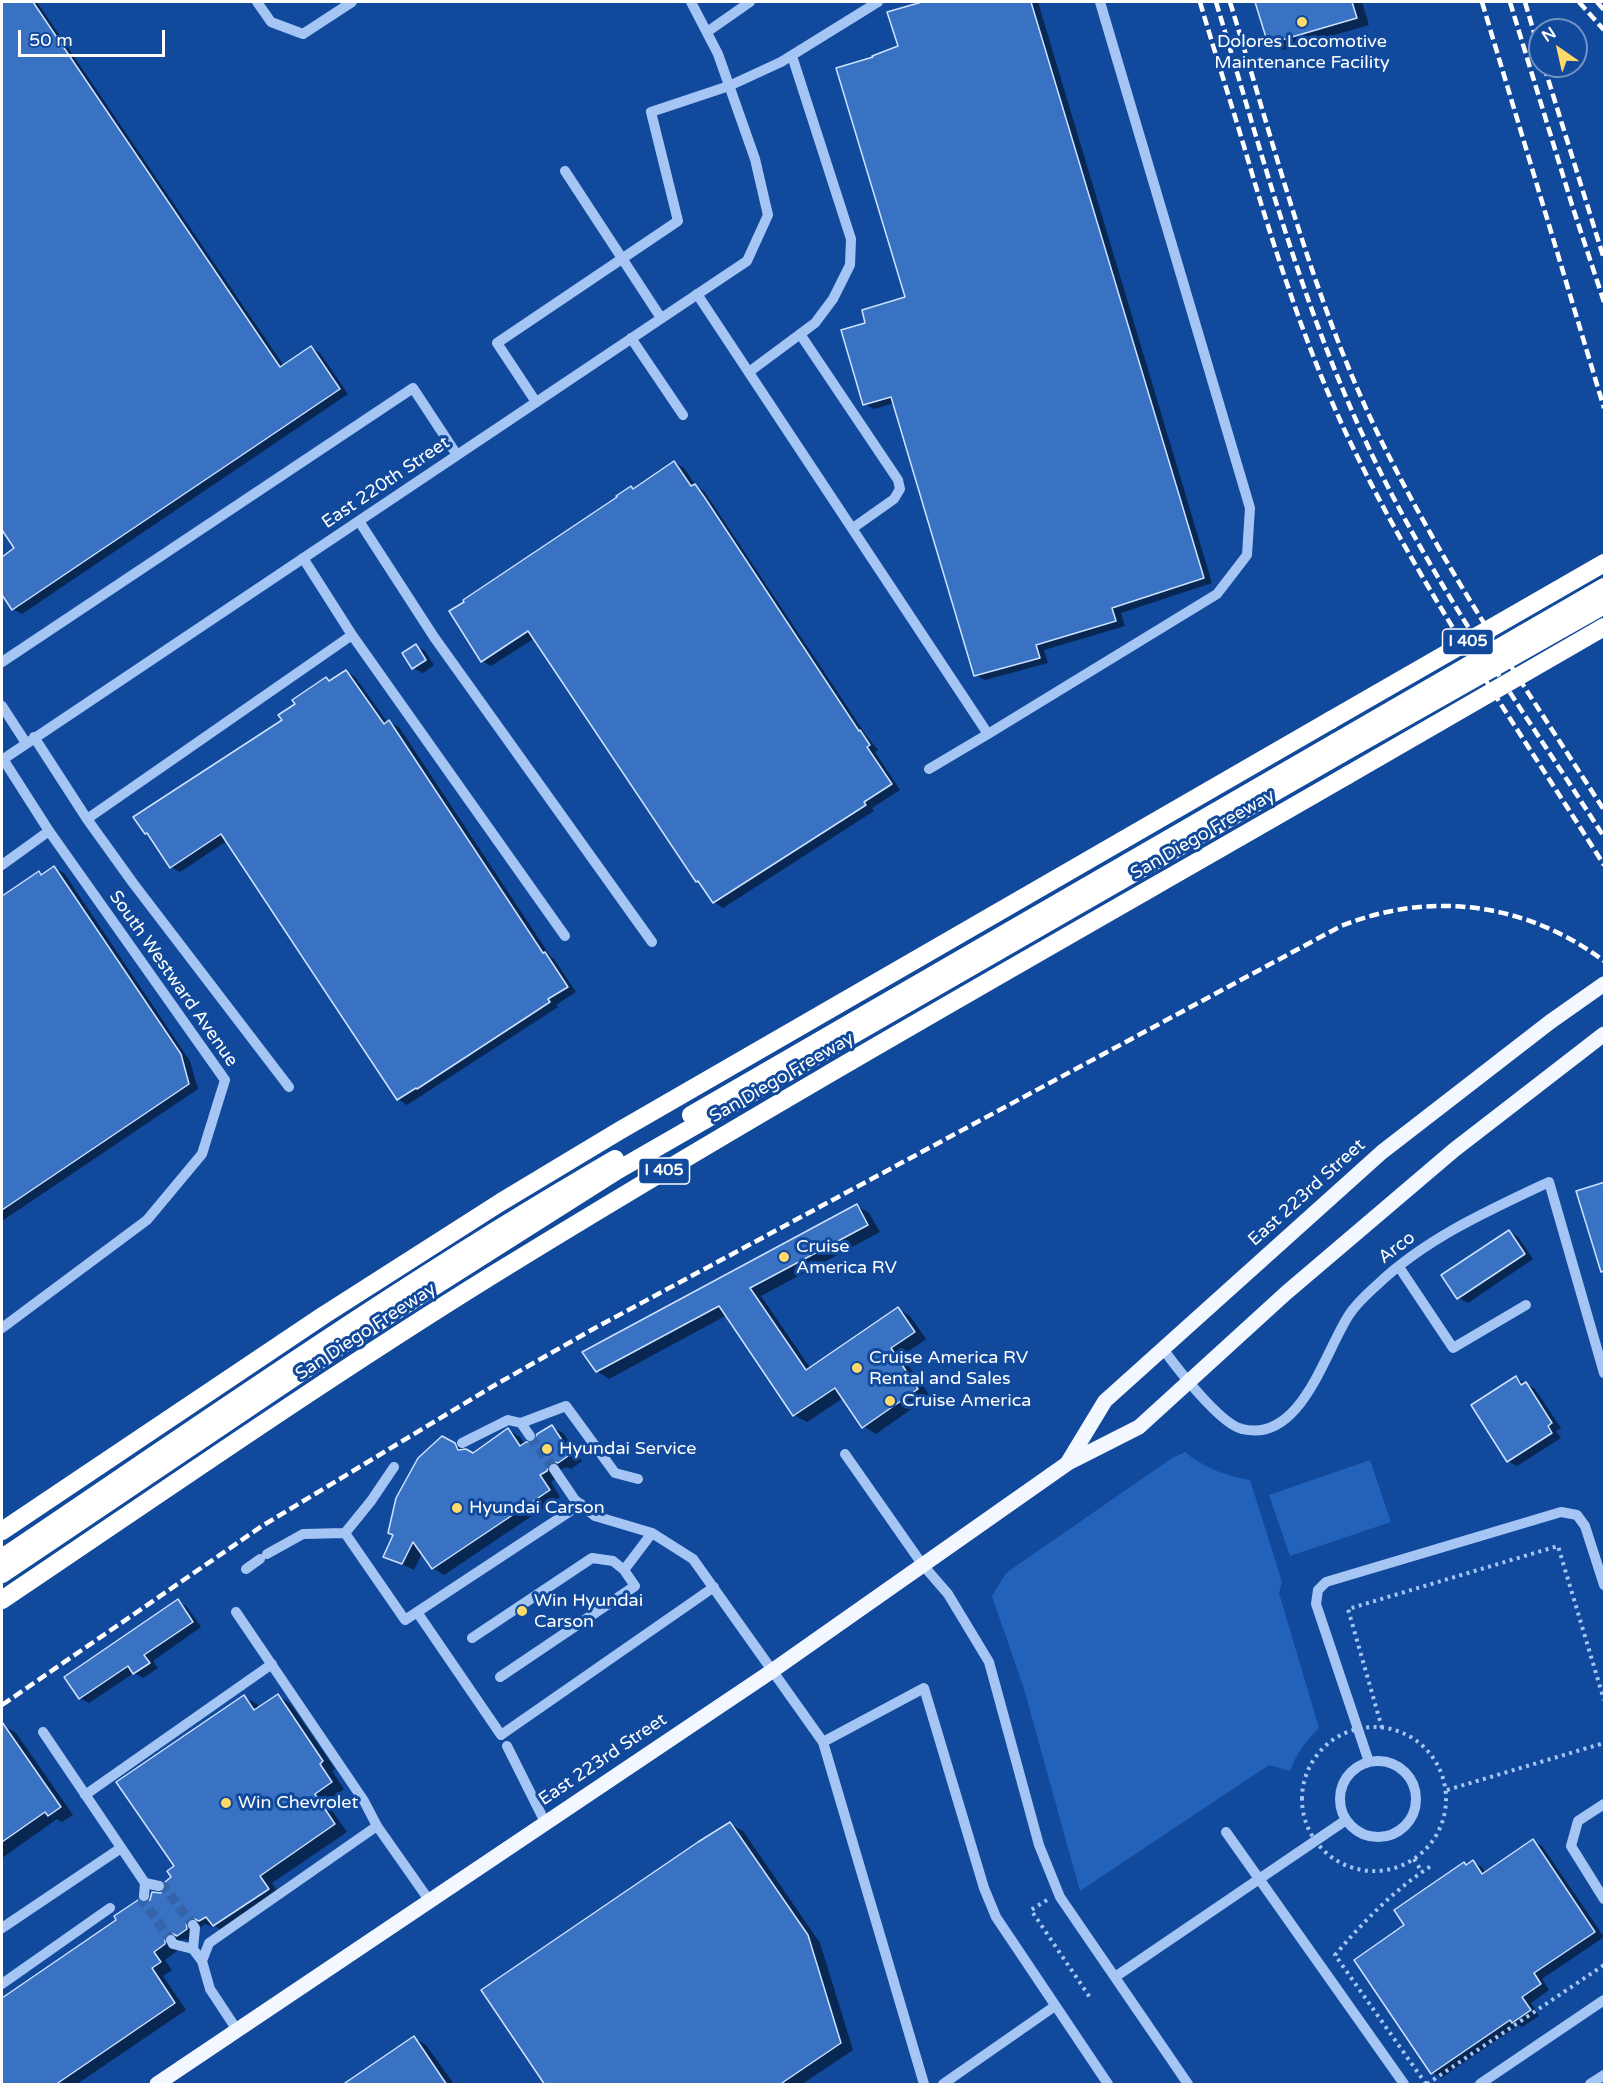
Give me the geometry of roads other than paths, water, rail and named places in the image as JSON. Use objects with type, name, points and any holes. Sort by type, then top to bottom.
[{"type":"highway","name":"San Diego Freeway","points":[[2,1531],[315,1322],[511,1196],[1605,563]]},
{"type":"highway","points":[[2,1574],[329,1353],[618,1170],[1339,748],[1605,587]]},
{"type":"highway","points":[[2,1558],[219,1410],[590,1173],[1339,748],[1605,605]]},
{"type":"highway","name":"San Diego Freeway","points":[[2,1600],[330,1380],[565,1231],[767,1110],[1605,627]]},
{"type":"main road","name":"East 223rd Street","points":[[1068,1463],[1106,1401],[1382,1152],[1550,1022],[1605,984]]},
{"type":"main road","name":"East 223rd Street","points":[[157,2085],[772,1671],[1068,1463],[1139,1427],[1286,1293],[1454,1150],[1605,1034]]},
{"type":"street","points":[[257,2],[271,22],[303,34],[352,2]]},
{"type":"street","points":[[691,2],[718,54],[729,86]]},
{"type":"street","points":[[707,32],[750,2]]},
{"type":"street","points":[[536,402],[497,343],[678,221],[651,112],[729,86],[792,56],[878,2]]},
{"type":"street","points":[[929,769],[1030,710],[1217,594],[1247,555],[1250,508],[1100,2]]},
{"type":"street","points":[[749,372],[815,323],[833,299],[850,265],[851,239],[792,56]]},
{"type":"street","name":"East 220th Street","points":[[2,759],[747,261],[768,215],[756,159],[729,86]]},
{"type":"street","points":[[566,171],[661,318]]},
{"type":"street","points":[[697,294],[988,734]]},
{"type":"street","points":[[800,334],[898,480],[900,489],[894,499],[853,528]]},
{"type":"street","points":[[631,338],[682,415]]},
{"type":"street","points":[[2,662],[412,388],[457,455]]},
{"type":"street","points":[[359,521],[434,637],[652,942]]},
{"type":"street","points":[[303,558],[352,635],[565,936]]},
{"type":"street","points":[[87,819],[352,635]]},
{"type":"street","points":[[2,706],[30,740],[134,883],[289,1087]]},
{"type":"street","name":"South Westward Avenue","points":[[2,759],[49,831],[225,1080],[202,1154],[147,1220],[2,1329]]},
{"type":"street","points":[[2,865],[49,831]]},
{"type":"street","name":"Arco","points":[[1162,1349],[1188,1383],[1222,1416],[1242,1429],[1262,1430],[1284,1422],[1303,1401],[1350,1314],[1377,1284],[1424,1248],[1491,1209],[1549,1182],[1605,1373]]},
{"type":"street","points":[[1399,1267],[1453,1347],[1526,1305]]},
{"type":"street","points":[[462,1443],[508,1420],[521,1423],[566,1406],[615,1473],[638,1479]]},
{"type":"street","points":[[521,1423],[530,1436]]},
{"type":"street","points":[[846,1454],[922,1564],[948,1594],[989,1662],[1039,1845],[1058,1892],[1188,2085]]},
{"type":"street","points":[[246,1569],[303,1534],[345,1533],[371,1501],[394,1467]]},
{"type":"street","points":[[554,1469],[575,1500],[595,1516],[652,1533],[693,1559],[823,1742],[924,2085]]},
{"type":"street","points":[[345,1533],[405,1620],[581,1504]]},
{"type":"street","points":[[1369,1762],[1316,1604],[1318,1590],[1326,1582],[1561,1512],[1576,1515],[1585,1526],[1605,1585]]},
{"type":"street","points":[[624,1570],[652,1533]]},
{"type":"street","points":[[472,1638],[592,1558],[613,1561],[624,1570],[635,1586],[500,1677]]},
{"type":"street","points":[[504,1741],[714,1587]]},
{"type":"street","points":[[236,1612],[364,1801],[377,1826],[429,1900]]},
{"type":"street","points":[[417,1612],[504,1741],[545,1822]]},
{"type":"street","points":[[85,1795],[272,1664]]},
{"type":"street","points":[[823,1742],[924,1688],[984,1888],[996,1917],[1108,2085]]},
{"type":"street","points":[[43,1732],[145,1883],[144,1896]]},
{"type":"street","points":[[1384,1761],[1403,1769],[1414,1785],[1417,1805],[1408,1824],[1392,1836],[1372,1838],[1353,1830],[1346,1820],[1341,1814],[1339,1793],[1347,1775],[1369,1762],[1384,1761]]},
{"type":"street","points":[[1605,1804],[1578,1821],[1571,1846],[1605,1899]]},
{"type":"street","points":[[1115,1977],[1346,1820]]},
{"type":"street","points":[[202,1960],[208,1942],[377,1826]]},
{"type":"street","points":[[1226,1832],[1404,2085]]},
{"type":"street","points":[[2,1928],[121,1848]]},
{"type":"street","points":[[145,1883],[159,1886]]},
{"type":"street","points":[[2,1984],[110,1908]]},
{"type":"street","points":[[193,1925],[195,1928],[193,1949]]},
{"type":"street","points":[[171,1940],[173,1944],[193,1949],[202,1960],[210,1989],[237,2030]]},
{"type":"street","points":[[1480,2085],[1605,2000]]},
{"type":"street","points":[[943,2085],[1055,2006]]},
{"type":"street","points":[[1590,2085],[1605,2075]]},
{"type":"tunnel","points":[[530,1436],[554,1469]]},
{"type":"tunnel","points":[[159,1886],[164,1887],[193,1925]]},
{"type":"tunnel","points":[[144,1896],[143,1901],[171,1940]]},
{"type":"railway","points":[[1200,2],[1284,274],[1318,369],[1345,431],[1373,488],[1435,598],[1604,865]]},
{"type":"railway","points":[[1216,2],[1301,280],[1342,389],[1366,442],[1419,545],[1448,594],[1604,837]]},
{"type":"railway","points":[[1230,2],[1314,275],[1333,329],[1378,434],[1457,579],[1604,810]]},
{"type":"railway","points":[[1482,2],[1604,408]]},
{"type":"railway","points":[[1510,2],[1604,302]]},
{"type":"railway","points":[[1525,2],[1530,18]]},
{"type":"railway","points":[[1579,2],[1604,30]]},
{"type":"railway","points":[[1597,2],[1604,10]]},
{"type":"railway","points":[[1548,78],[1604,259]]},
{"type":"railway","points":[[2,1705],[262,1526],[495,1385],[595,1328],[1341,926],[1375,915],[1409,908],[1443,906],[1477,908],[1511,915],[1543,926],[1574,941],[1604,961]]},
{"type":"place","name":"Dolores Locomotive Maintenance Facility","points":[[1302,22]]},
{"type":"place","name":"Cruise America RV","points":[[784,1257]]},
{"type":"place","name":"Cruise America RV Rental and Sales","points":[[857,1368]]},
{"type":"place","name":"Cruise America","points":[[890,1401]]},
{"type":"place","name":"Hyundai Service","points":[[547,1449]]},
{"type":"place","name":"Hyundai Carson","points":[[457,1508]]},
{"type":"place","name":"Win Hyundai Carson","points":[[522,1611]]},
{"type":"place","name":"Win Chevrolet","points":[[226,1803]]}]
